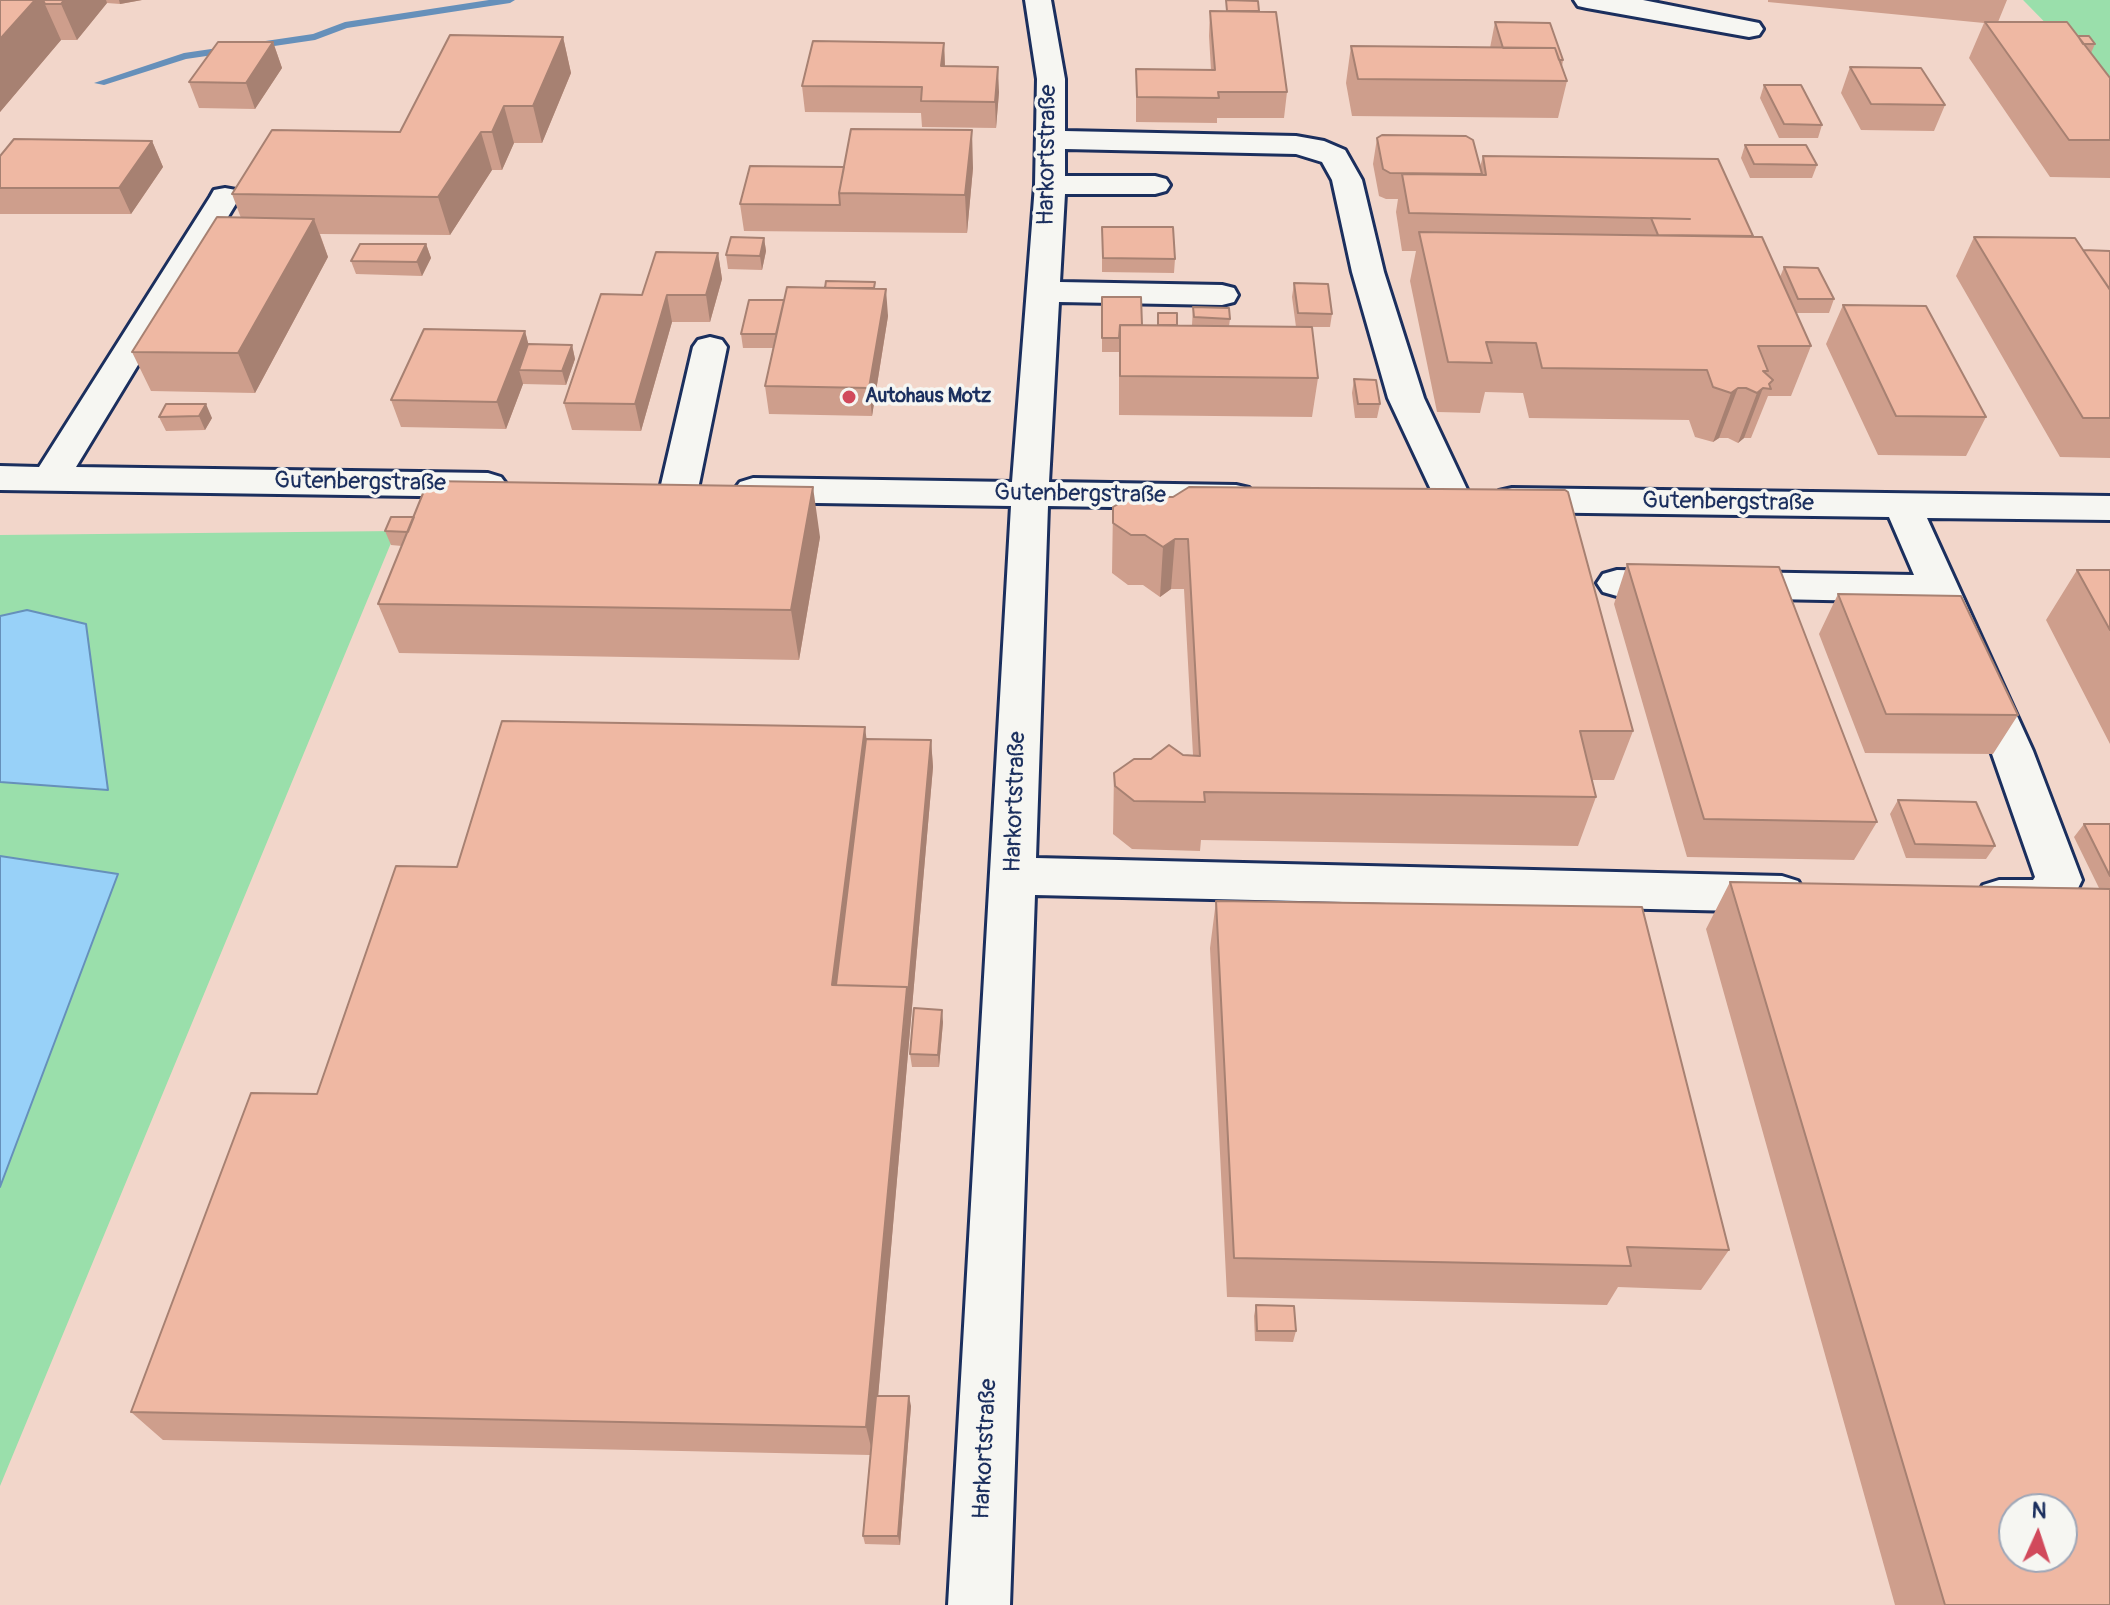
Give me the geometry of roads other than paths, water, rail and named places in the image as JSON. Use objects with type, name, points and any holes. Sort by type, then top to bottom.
[{"type":"street","name":"Harkortstraße","points":[[979,1605],[1030,495],[1050,185],[1051,79],[1038,0]]},
{"type":"street","points":[[1587,0],[1749,29]]},
{"type":"street","name":"Gutenbergstraße","points":[[1049,140],[1296,145],[1314,147],[1334,156],[1347,180],[1368,272],[1437,499],[2110,508]]},
{"type":"street","points":[[1050,185],[1155,185]]},
{"type":"street","points":[[50,479],[225,197]]},
{"type":"street","points":[[1043,292],[1222,295]]},
{"type":"street","name":"Gutenbergstraße","points":[[710,347],[663,488],[1265,497]]},
{"type":"street","name":"Gutenbergstraße","points":[[0,478],[520,486]]},
{"type":"street","points":[[1903,506],[2012,751],[2059,880],[2045,899],[1966,898]]},
{"type":"street","points":[[1617,583],[1940,589]]},
{"type":"street","points":[[1013,876],[1823,895]]},
{"type":"water","points":[[27,610],[86,624],[108,790],[0,782],[0,616]]},
{"type":"water","points":[[0,856],[118,874],[0,1187]]},
{"type":"waterway","points":[[100,83],[184,56],[315,37],[345,25],[510,0]]},
{"type":"place","name":"Autohaus Motz","points":[[849,397]]}]
